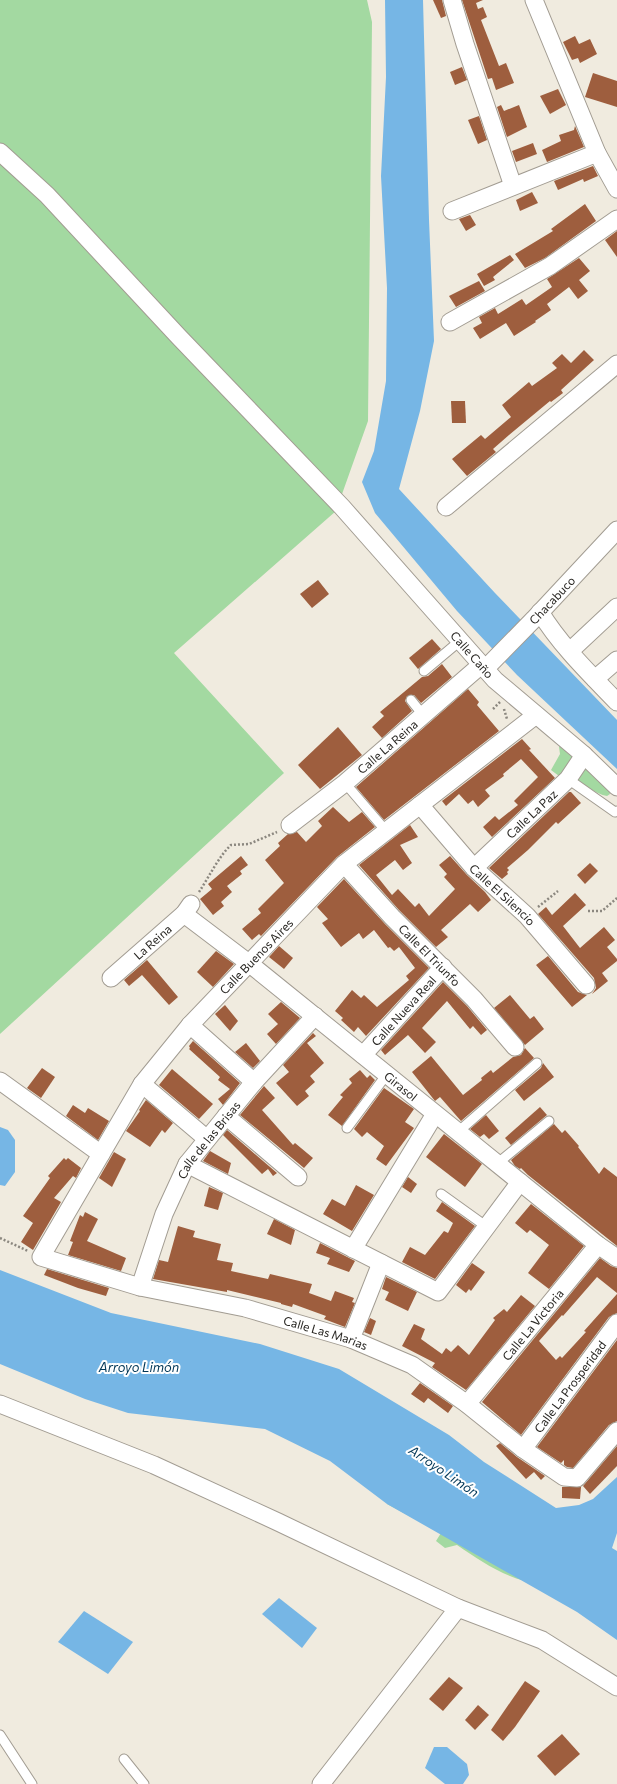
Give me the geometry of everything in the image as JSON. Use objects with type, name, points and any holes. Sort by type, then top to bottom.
[{"type":"street","points":[[452,0],[465,44],[513,186]]},
{"type":"street","points":[[534,0],[597,153],[617,189]]},
{"type":"street","name":"Calle Caño","points":[[0,152],[47,195],[179,337],[342,507],[461,640],[487,665],[495,680],[584,755],[617,787]]},
{"type":"street","points":[[452,210],[535,179],[597,153]]},
{"type":"street","points":[[450,322],[550,266],[617,219]]},
{"type":"street","points":[[446,508],[617,364]]},
{"type":"street","name":"Chacabuco","points":[[487,665],[537,616],[617,530]]},
{"type":"street","points":[[570,650],[617,607]]},
{"type":"street","points":[[537,616],[548,625],[617,702]]},
{"type":"street","points":[[595,679],[617,660]]},
{"type":"street","name":"Calle La Reina","points":[[290,825],[345,783],[423,715],[487,665]]},
{"type":"street","name":"Calle Buenos Aires","points":[[41,1256],[142,1084],[190,1024],[250,964],[344,864],[536,715]]},
{"type":"street","name":"Calle La Paz","points":[[474,868],[568,779],[584,755]]},
{"type":"street","name":"Calle El Silencio","points":[[420,805],[474,868],[527,916],[586,984]]},
{"type":"street","name":"Calle El Triunfo","points":[[344,864],[392,917],[443,966],[474,999],[515,1047]]},
{"type":"street","name":"Girasol","points":[[188,909],[250,964],[435,1114],[459,1131],[598,1245],[617,1258]]},
{"type":"street","name":"La Reina","points":[[111,978],[188,909]]},
{"type":"street","name":"Calle Nueva Real","points":[[363,1055],[443,966]]},
{"type":"street","name":"Calle de las Brisas","points":[[140,1287],[164,1214],[187,1164],[254,1082],[315,1016]]},
{"type":"street","points":[[190,1024],[254,1082]]},
{"type":"street","points":[[0,1081],[101,1154]]},
{"type":"street","points":[[142,1084],[207,1139]]},
{"type":"street","points":[[353,1249],[435,1114]]},
{"type":"street","points":[[226,1116],[298,1177]]},
{"type":"street","points":[[187,1164],[438,1292],[520,1182]]},
{"type":"street","name":"Calle La Victoria","points":[[467,1404],[598,1245]]},
{"type":"street","name":"Calle Las Marias","points":[[41,1256],[140,1287],[245,1308],[351,1339],[412,1365],[467,1404],[523,1449],[564,1477],[577,1478],[617,1431]]},
{"type":"street","points":[[351,1339],[381,1263]]},
{"type":"street","name":"Calle La Prosperidad","points":[[523,1449],[617,1323]]},
{"type":"street","points":[[0,1404],[154,1465],[278,1522],[458,1608],[542,1640],[617,1687]]},
{"type":"street","points":[[320,1784],[458,1608]]},
{"type":"lane","points":[[424,671],[461,640]]},
{"type":"lane","points":[[411,700],[423,715]]},
{"type":"lane","points":[[568,779],[614,812],[617,811]]},
{"type":"lane","points":[[345,783],[386,831]]},
{"type":"lane","points":[[459,1131],[537,1063]]},
{"type":"lane","points":[[347,1128],[387,1074]]},
{"type":"lane","points":[[498,1163],[549,1121]]},
{"type":"lane","points":[[441,1194],[487,1227]]},
{"type":"lane","points":[[0,1736],[32,1784]]},
{"type":"lane","points":[[124,1759],[144,1784]]},
{"type":"path","points":[[188,909],[220,861],[222,853],[231,845],[250,844],[290,825]]},
{"type":"path","points":[[527,916],[558,891]]},
{"type":"path","points":[[588,911],[602,911],[617,898]]},
{"type":"path","points":[[0,1238],[34,1255],[41,1256]]},
{"type":"green space","points":[[0,0],[367,0],[372,22],[368,421],[336,511],[174,653],[284,773],[0,1034]]},
{"type":"green space","points":[[562,743],[567,753],[577,755],[561,780],[559,776],[551,770],[560,754],[559,747]]},
{"type":"green space","points":[[586,764],[608,787],[610,794],[607,796],[598,793],[575,779]]},
{"type":"green space","points":[[391,1497],[525,1581],[506,1575],[457,1545],[445,1548],[436,1541],[441,1533],[387,1504]]},
{"type":"water","points":[[385,0],[423,0],[434,341],[420,411],[399,489],[495,593],[617,720],[617,769],[517,675],[457,611],[375,513],[362,482],[374,451],[386,381],[387,288],[381,176],[386,77]]},
{"type":"water","points":[[0,1127],[8,1130],[15,1140],[15,1172],[5,1186],[0,1185]]},
{"type":"water","name":"Arroyo Limón","points":[[0,1270],[111,1313],[260,1344],[339,1369],[449,1435],[484,1462],[556,1508],[579,1505],[593,1499],[617,1477],[617,1533],[612,1548],[617,1551],[617,1640],[577,1612],[387,1504],[330,1461],[265,1429],[128,1413],[85,1399],[0,1364]]},
{"type":"water","points":[[279,1598],[317,1628],[302,1648],[262,1614]]},
{"type":"water","points":[[84,1611],[133,1642],[108,1674],[58,1642]]},
{"type":"water","points":[[434,1747],[447,1747],[467,1764],[469,1775],[463,1784],[445,1784],[425,1768]]},
{"type":"building","points":[[433,0],[442,0],[446,16],[441,18]]},
{"type":"building","points":[[462,0],[483,0],[476,3],[478,9],[483,7],[487,17],[481,20],[499,66],[506,63],[514,83],[496,90],[492,78],[488,79]]},
{"type":"building","points":[[575,36],[579,44],[590,39],[597,54],[580,63],[578,58],[572,60],[563,42]]},
{"type":"building","points":[[462,67],[467,80],[455,85],[450,72]]},
{"type":"building","points":[[593,73],[617,81],[617,107],[585,97]]},
{"type":"building","points":[[558,89],[566,105],[550,114],[540,96]]},
{"type":"building","points":[[501,105],[504,111],[519,105],[527,127],[507,137],[497,107]]},
{"type":"building","points":[[479,116],[487,140],[478,144],[468,120]]},
{"type":"building","points":[[575,126],[584,147],[547,162],[542,150],[561,141],[559,135],[574,130]]},
{"type":"building","points":[[533,143],[537,154],[516,162],[512,151]]},
{"type":"building","points":[[593,166],[598,176],[584,182],[583,179],[558,190],[554,181]]},
{"type":"building","points":[[532,192],[538,203],[520,211],[516,200]]},
{"type":"building","points":[[585,204],[596,221],[545,258],[525,268],[515,254],[553,231],[551,229]]},
{"type":"building","points":[[470,215],[476,225],[466,231],[459,219]]},
{"type":"building","points":[[617,231],[617,257],[605,240]]},
{"type":"building","points":[[510,255],[514,260],[493,277],[495,280],[484,286],[477,274]]},
{"type":"building","points":[[579,258],[590,271],[579,280],[588,291],[578,299],[569,287],[547,304],[551,310],[514,336],[506,323],[480,339],[473,328],[482,323],[479,317],[495,308],[498,314],[522,299],[526,305],[552,287],[547,279]]},
{"type":"building","points":[[479,281],[485,291],[456,307],[449,296]]},
{"type":"building","points":[[584,350],[594,360],[561,390],[563,393],[551,402],[550,401],[509,435],[493,449],[496,452],[467,476],[452,459],[481,435],[485,439],[511,417],[502,405],[529,382],[532,386],[557,368],[552,363],[562,354],[571,363]]},
{"type":"building","points":[[451,401],[465,401],[466,423],[452,423]]},
{"type":"building","points":[[318,580],[329,594],[312,608],[300,594]]},
{"type":"building","points":[[432,639],[441,649],[418,669],[409,658]]},
{"type":"building","points":[[442,664],[452,677],[421,703],[414,695],[407,696],[405,701],[412,711],[382,738],[372,727],[384,716],[380,712],[422,677],[428,676]]},
{"type":"building","points":[[468,689],[479,702],[477,705],[499,731],[384,820],[356,787]]},
{"type":"building","points":[[338,727],[362,755],[320,789],[298,765]]},
{"type":"building","points":[[522,739],[531,749],[529,750],[555,778],[492,837],[483,827],[495,816],[499,820],[518,805],[514,801],[538,777],[521,759],[503,774],[504,776],[485,790],[490,796],[478,807],[473,800],[468,804],[459,794],[446,806],[442,801]]},
{"type":"building","points":[[569,792],[571,792],[581,803],[558,824],[556,822],[528,850],[507,868],[509,870],[507,872],[508,874],[502,879],[489,868]]},
{"type":"building","points":[[333,807],[349,822],[362,812],[375,827],[337,857],[261,936],[259,934],[252,940],[242,929],[261,913],[258,909],[284,883],[265,860],[280,846],[278,843],[288,834],[297,832],[306,842],[322,826],[318,821]]},
{"type":"building","points":[[410,825],[418,837],[400,845],[412,863],[403,870],[395,860],[376,875],[392,895],[398,889],[415,907],[419,903],[429,916],[455,889],[444,877],[447,874],[439,865],[450,856],[491,900],[478,912],[470,904],[441,930],[448,937],[436,947],[399,910],[359,865]]},
{"type":"building","points":[[241,856],[248,865],[240,871],[242,874],[227,886],[232,892],[221,902],[224,906],[213,915],[200,899],[212,889],[208,884]]},
{"type":"building","points":[[590,863],[598,871],[585,884],[577,875]]},
{"type":"building","points":[[344,879],[385,924],[429,968],[366,1036],[358,1027],[354,1032],[341,1020],[343,1018],[335,1011],[352,990],[361,998],[364,995],[377,1007],[409,980],[406,976],[415,968],[399,947],[394,951],[390,947],[388,948],[374,930],[363,939],[359,933],[341,947],[322,923],[328,919],[317,907]]},
{"type":"building","points":[[575,893],[586,905],[563,926],[580,948],[604,927],[615,940],[607,947],[617,961],[602,973],[608,981],[592,994],[596,988],[594,978],[538,914],[546,907],[552,915]]},
{"type":"building","points":[[279,946],[293,958],[284,969],[269,957]]},
{"type":"building","points":[[216,951],[234,964],[213,987],[197,972]]},
{"type":"building","points":[[548,956],[578,992],[587,995],[572,1007],[536,965]]},
{"type":"building","points":[[147,960],[178,997],[169,1005],[142,975],[129,986],[124,980]]},
{"type":"building","points":[[443,982],[467,1006],[487,1030],[481,1035],[473,1026],[470,1029],[447,1001],[422,1028],[436,1042],[425,1053],[408,1035],[385,1055],[381,1050]]},
{"type":"building","points":[[510,995],[530,1019],[534,1016],[544,1029],[525,1045],[494,1008]]},
{"type":"building","points":[[281,1002],[300,1018],[276,1044],[267,1034],[278,1024],[268,1014]]},
{"type":"building","points":[[225,1005],[238,1021],[230,1031],[215,1014]]},
{"type":"building","points":[[313,1033],[316,1036],[307,1043],[324,1063],[310,1076],[315,1082],[305,1091],[309,1096],[297,1106],[276,1083],[289,1072],[283,1065]]},
{"type":"building","points":[[193,1041],[240,1083],[223,1105],[218,1099],[230,1089],[218,1080],[220,1077],[189,1049],[189,1046]]},
{"type":"building","points":[[246,1043],[260,1061],[253,1068],[235,1052]]},
{"type":"building","points":[[525,1048],[534,1058],[461,1121],[440,1097],[435,1101],[412,1072],[431,1056],[463,1095],[482,1080],[481,1078],[491,1070],[493,1073],[513,1057],[521,1055]]},
{"type":"building","points":[[543,1063],[554,1077],[524,1101],[515,1090],[541,1068]]},
{"type":"building","points":[[42,1068],[55,1077],[41,1098],[27,1088]]},
{"type":"building","points":[[172,1069],[213,1104],[199,1119],[159,1085]]},
{"type":"building","points":[[360,1070],[367,1078],[370,1075],[375,1080],[342,1126],[328,1115],[343,1097],[340,1095],[352,1083],[349,1079]]},
{"type":"building","points":[[264,1086],[275,1098],[262,1110],[293,1145],[295,1143],[313,1158],[304,1168],[240,1115]]},
{"type":"building","points":[[384,1088],[414,1109],[405,1122],[414,1128],[386,1166],[376,1159],[384,1146],[367,1132],[362,1137],[354,1129]]},
{"type":"building","points":[[146,1100],[173,1123],[165,1133],[162,1130],[150,1147],[126,1131]]},
{"type":"building","points":[[73,1105],[85,1113],[88,1108],[109,1121],[98,1140],[66,1116]]},
{"type":"building","points":[[540,1107],[547,1115],[511,1145],[505,1138]]},
{"type":"building","points":[[486,1115],[499,1131],[489,1139],[484,1134],[480,1137],[470,1129]]},
{"type":"building","points":[[554,1124],[562,1133],[565,1130],[579,1146],[578,1147],[599,1174],[604,1167],[617,1177],[617,1246],[521,1168],[520,1169],[515,1166],[511,1160]]},
{"type":"building","points":[[227,1130],[277,1173],[273,1176],[268,1169],[262,1174],[223,1135]]},
{"type":"building","points":[[444,1134],[482,1164],[465,1187],[426,1157]]},
{"type":"building","points":[[210,1151],[231,1163],[228,1174],[203,1161]]},
{"type":"building","points":[[114,1152],[126,1159],[112,1187],[99,1178]]},
{"type":"building","points":[[64,1158],[66,1160],[68,1158],[81,1168],[76,1178],[73,1176],[54,1198],[61,1202],[33,1250],[21,1242],[33,1223],[23,1216],[50,1178],[48,1176]]},
{"type":"building","points":[[408,1177],[417,1184],[411,1193],[402,1187]]},
{"type":"building","points":[[356,1185],[374,1195],[352,1231],[323,1214],[332,1199],[345,1206]]},
{"type":"building","points":[[209,1187],[223,1193],[218,1210],[204,1206]]},
{"type":"building","points":[[442,1202],[475,1226],[435,1279],[402,1262],[410,1247],[425,1255],[444,1231],[448,1233],[453,1223],[436,1211]]},
{"type":"building","points":[[531,1204],[584,1246],[549,1289],[528,1273],[549,1245],[530,1230],[527,1233],[515,1223]]},
{"type":"building","points":[[85,1212],[98,1219],[87,1241],[126,1258],[121,1271],[68,1255],[73,1242],[70,1241],[80,1215],[83,1217]]},
{"type":"building","points":[[274,1219],[295,1230],[291,1245],[267,1234]]},
{"type":"building","points":[[178,1226],[195,1231],[193,1237],[221,1244],[217,1260],[233,1263],[231,1271],[268,1279],[270,1274],[312,1284],[309,1293],[331,1301],[335,1291],[354,1298],[352,1302],[355,1303],[345,1327],[324,1319],[326,1316],[293,1304],[292,1307],[227,1290],[227,1292],[153,1279],[159,1260],[168,1262]]},
{"type":"building","points":[[320,1243],[355,1261],[349,1272],[327,1264],[330,1258],[316,1253]]},
{"type":"building","points":[[600,1258],[611,1266],[617,1268],[617,1293],[597,1277],[539,1341],[556,1360],[560,1356],[562,1358],[586,1332],[584,1331],[617,1294],[617,1313],[609,1317],[521,1435],[482,1402]]},
{"type":"building","points":[[472,1263],[485,1272],[471,1291],[469,1289],[466,1293],[456,1285]]},
{"type":"building","points":[[47,1269],[109,1288],[106,1296],[78,1288],[44,1275]]},
{"type":"building","points":[[386,1277],[417,1292],[408,1311],[385,1300],[389,1292],[382,1289]]},
{"type":"building","points":[[521,1295],[535,1306],[466,1390],[432,1367],[435,1363],[402,1346],[414,1324],[425,1329],[421,1339],[442,1354],[446,1348],[451,1352],[458,1345],[469,1355],[495,1320],[493,1318],[504,1309],[507,1312]]},
{"type":"building","points":[[370,1318],[376,1321],[371,1335],[364,1332]]},
{"type":"building","points":[[617,1340],[617,1421],[609,1425],[573,1468],[567,1467],[564,1465],[564,1460],[561,1463],[537,1447]]},
{"type":"building","points":[[420,1383],[453,1406],[448,1413],[428,1398],[424,1403],[411,1394]]},
{"type":"building","points":[[500,1443],[517,1457],[545,1476],[541,1480],[534,1472],[526,1479],[496,1446]]},
{"type":"building","points":[[617,1446],[617,1466],[590,1494],[583,1486]]},
{"type":"building","points":[[562,1487],[581,1487],[580,1499],[562,1498]]},
{"type":"building","points":[[449,1677],[463,1688],[443,1711],[429,1699]]},
{"type":"building","points":[[525,1681],[540,1691],[515,1727],[503,1741],[491,1730]]},
{"type":"building","points":[[478,1705],[489,1715],[475,1730],[465,1720]]},
{"type":"building","points":[[562,1734],[580,1754],[555,1776],[537,1756]]}]
